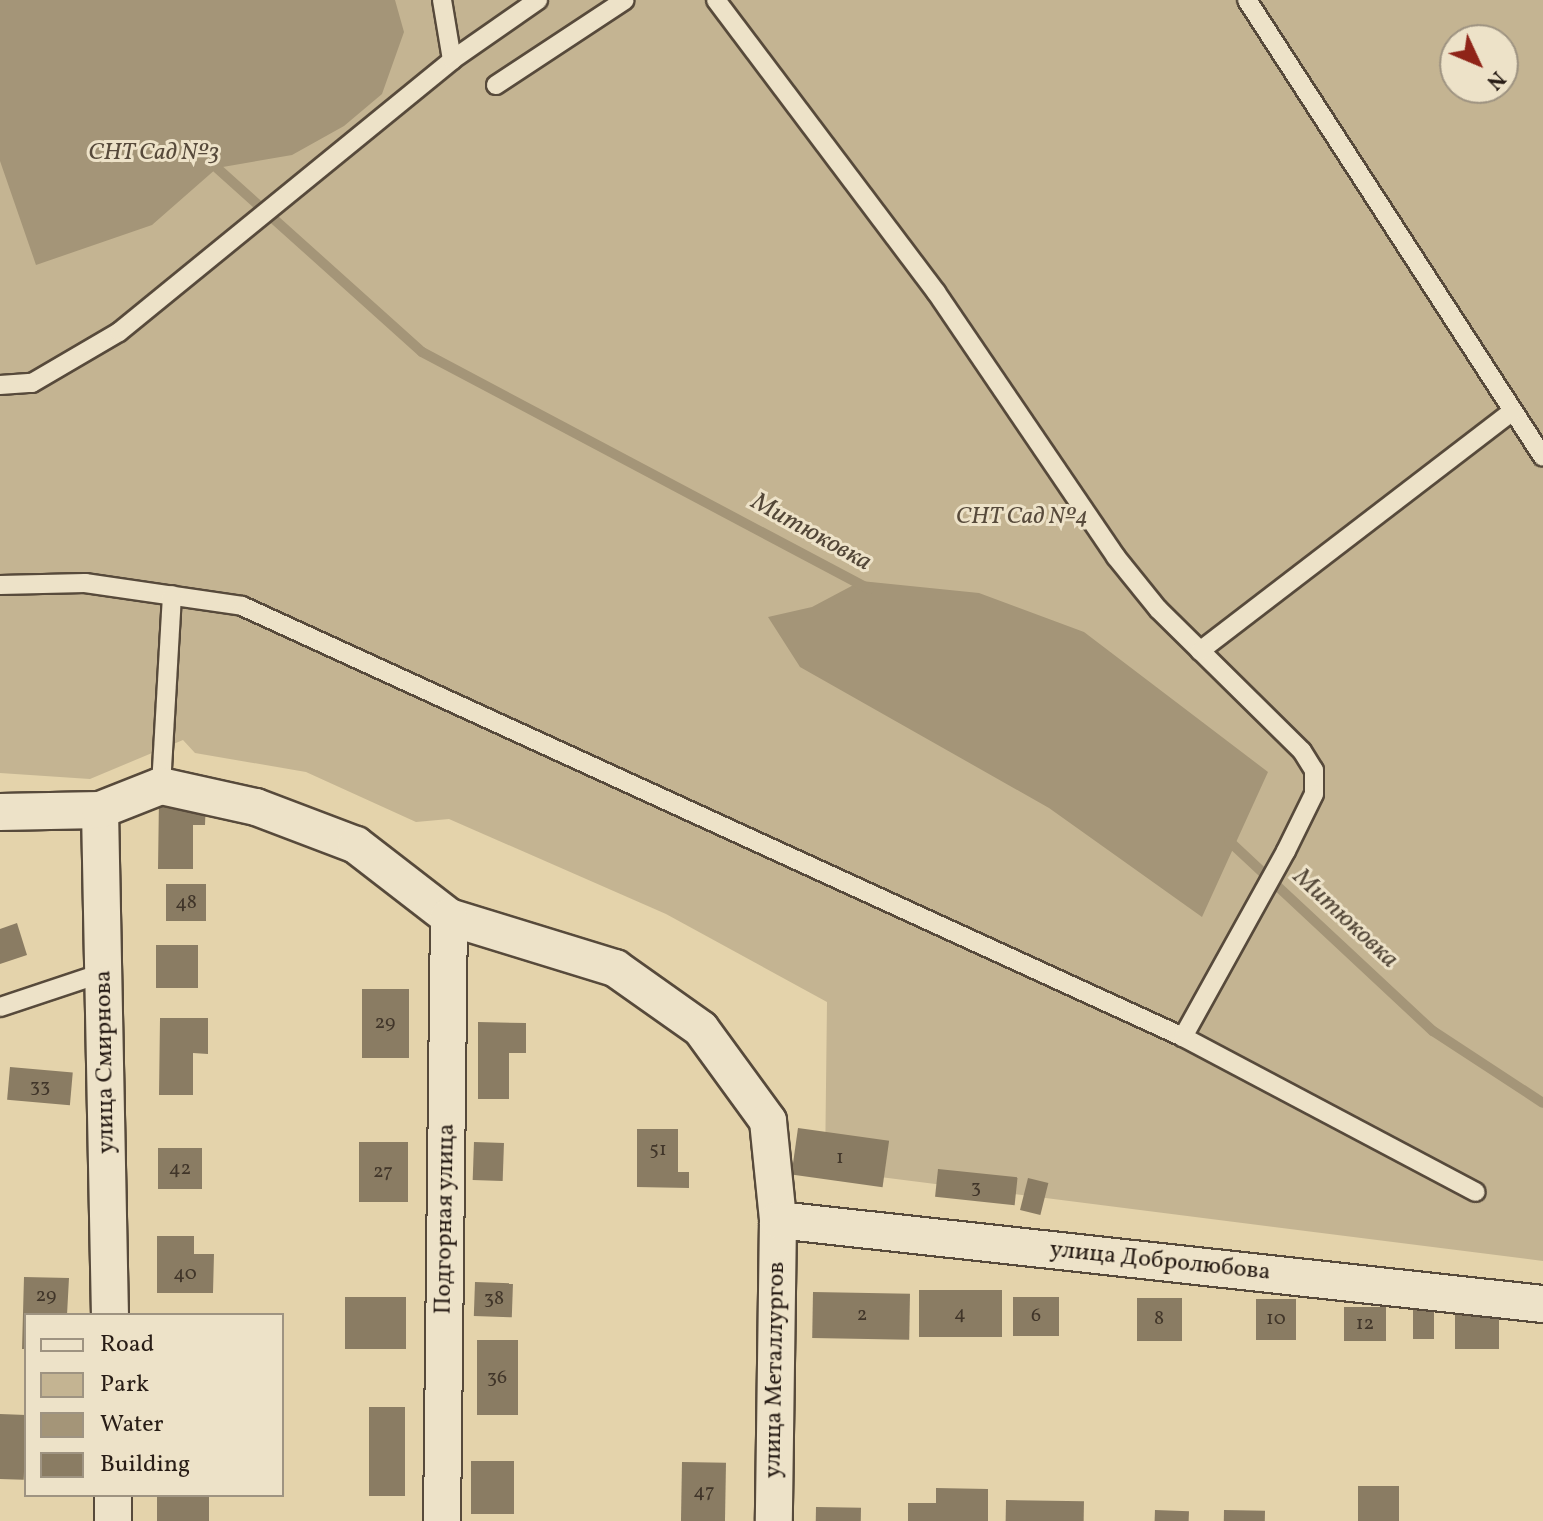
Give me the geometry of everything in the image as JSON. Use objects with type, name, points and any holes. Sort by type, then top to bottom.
[{"type":"street","points":[[0,812],[100,810],[161,786],[256,807],[356,845],[449,917]]},
{"type":"street","name":"улица Смирнова","points":[[100,810],[110,1313]]},
{"type":"street","name":"улица Металлургов","points":[[449,917],[615,968],[701,1029],[768,1121],[778,1220],[774,1521]]},
{"type":"street","name":"Подгорная улица","points":[[442,1521],[449,917]]},
{"type":"street","name":"улица Добролюбова","points":[[778,1220],[1543,1304]]},
{"type":"street","points":[[113,1497],[113,1521]]},
{"type":"lane","points":[[442,0],[452,60]]},
{"type":"lane","points":[[0,385],[32,383],[119,332],[452,60],[538,0]]},
{"type":"lane","points":[[496,85],[625,0]]},
{"type":"lane","points":[[716,0],[936,292],[1116,557],[1200,651],[1302,751],[1314,770],[1314,794],[1277,869],[1183,1037]]},
{"type":"lane","points":[[1247,0],[1543,457]]},
{"type":"lane","points":[[1200,651],[1513,411]]},
{"type":"lane","points":[[0,585],[85,583],[242,606],[1183,1037],[1476,1192]]},
{"type":"lane","points":[[161,786],[172,595]]},
{"type":"lane","points":[[0,1007],[105,972]]},
{"type":"green space","name":"СНТ Сад №4","points":[[0,0],[1543,0],[1543,1261],[825,1170],[827,1002],[666,914],[449,819],[416,822],[306,772],[195,753],[183,740],[90,779],[0,773]]},
{"type":"water","points":[[0,0],[395,0],[404,32],[382,94],[344,126],[292,155],[217,168],[152,225],[36,265],[0,161]]},
{"type":"water","points":[[861,581],[979,593],[1084,632],[1268,772],[1202,917],[1049,808],[800,667],[768,617],[812,607]]},
{"type":"building","points":[[159,798],[206,799],[205,825],[193,825],[193,869],[158,869]]},
{"type":"building","points":[[166,884],[206,884],[206,921],[166,921]]},
{"type":"building","points":[[17,923],[27,955],[0,964],[0,929]]},
{"type":"building","points":[[156,945],[198,945],[198,988],[156,988]]},
{"type":"building","points":[[362,989],[409,989],[409,1058],[362,1058]]},
{"type":"building","points":[[160,1018],[208,1018],[208,1054],[193,1053],[193,1095],[159,1095]]},
{"type":"building","points":[[478,1022],[526,1023],[526,1053],[509,1053],[509,1099],[478,1099]]},
{"type":"building","points":[[10,1067],[73,1072],[70,1105],[7,1100]]},
{"type":"building","points":[[798,1128],[889,1141],[883,1187],[791,1175]]},
{"type":"building","points":[[637,1129],[678,1129],[678,1172],[689,1172],[689,1188],[637,1187]]},
{"type":"building","points":[[359,1142],[408,1142],[408,1202],[359,1202]]},
{"type":"building","points":[[474,1142],[504,1143],[503,1181],[473,1180]]},
{"type":"building","points":[[158,1148],[202,1148],[202,1189],[158,1189]]},
{"type":"building","points":[[938,1169],[1018,1177],[1015,1205],[935,1197]]},
{"type":"building","points":[[1028,1178],[1048,1183],[1040,1215],[1020,1210]]},
{"type":"building","points":[[157,1236],[194,1236],[194,1254],[214,1254],[213,1293],[157,1293]]},
{"type":"building","points":[[24,1277],[69,1278],[67,1313],[24,1313],[22,1349]]},
{"type":"building","points":[[475,1282],[513,1283],[512,1317],[474,1316]]},
{"type":"building","points":[[919,1290],[1002,1290],[1002,1337],[919,1337]]},
{"type":"building","points":[[813,1292],[910,1294],[909,1340],[812,1338]]},
{"type":"building","points":[[345,1297],[406,1297],[406,1349],[345,1349]]},
{"type":"building","points":[[1013,1297],[1059,1297],[1059,1336],[1013,1336]]},
{"type":"building","points":[[1137,1298],[1182,1298],[1182,1341],[1137,1341]]},
{"type":"building","points":[[1256,1299],[1296,1299],[1296,1340],[1256,1340]]},
{"type":"building","points":[[1344,1307],[1386,1307],[1386,1341],[1344,1341]]},
{"type":"building","points":[[1413,1307],[1434,1307],[1434,1339],[1413,1339]]},
{"type":"building","points":[[1455,1309],[1499,1309],[1499,1349],[1455,1349]]},
{"type":"building","points":[[477,1340],[518,1340],[518,1415],[477,1415]]},
{"type":"building","points":[[369,1407],[405,1407],[405,1496],[369,1496]]},
{"type":"building","points":[[0,1414],[24,1415],[24,1480],[0,1479]]},
{"type":"building","points":[[471,1461],[514,1461],[514,1514],[471,1514]]},
{"type":"building","points":[[682,1462],[726,1463],[725,1521],[681,1521]]},
{"type":"building","points":[[1358,1486],[1399,1486],[1399,1521],[1358,1521]]},
{"type":"building","points":[[936,1488],[988,1489],[988,1521],[908,1521],[908,1503],[936,1503]]},
{"type":"building","points":[[157,1497],[209,1497],[209,1521],[157,1521]]},
{"type":"building","points":[[1006,1500],[1084,1501],[1084,1521],[1006,1521]]},
{"type":"building","points":[[816,1507],[861,1508],[861,1521],[816,1521]]},
{"type":"building","points":[[1155,1510],[1189,1511],[1189,1521],[1155,1521]]},
{"type":"building","points":[[1224,1510],[1265,1511],[1265,1521],[1224,1521]]},
{"type":"waterway","name":"Митюковка","points":[[217,168],[422,352],[869,589]]},
{"type":"waterway","name":"Митюковка","points":[[1229,841],[1433,1031],[1543,1103]]},
{"type":"park label","name":"СНТ Сад №3","points":[[154,154]]}]
